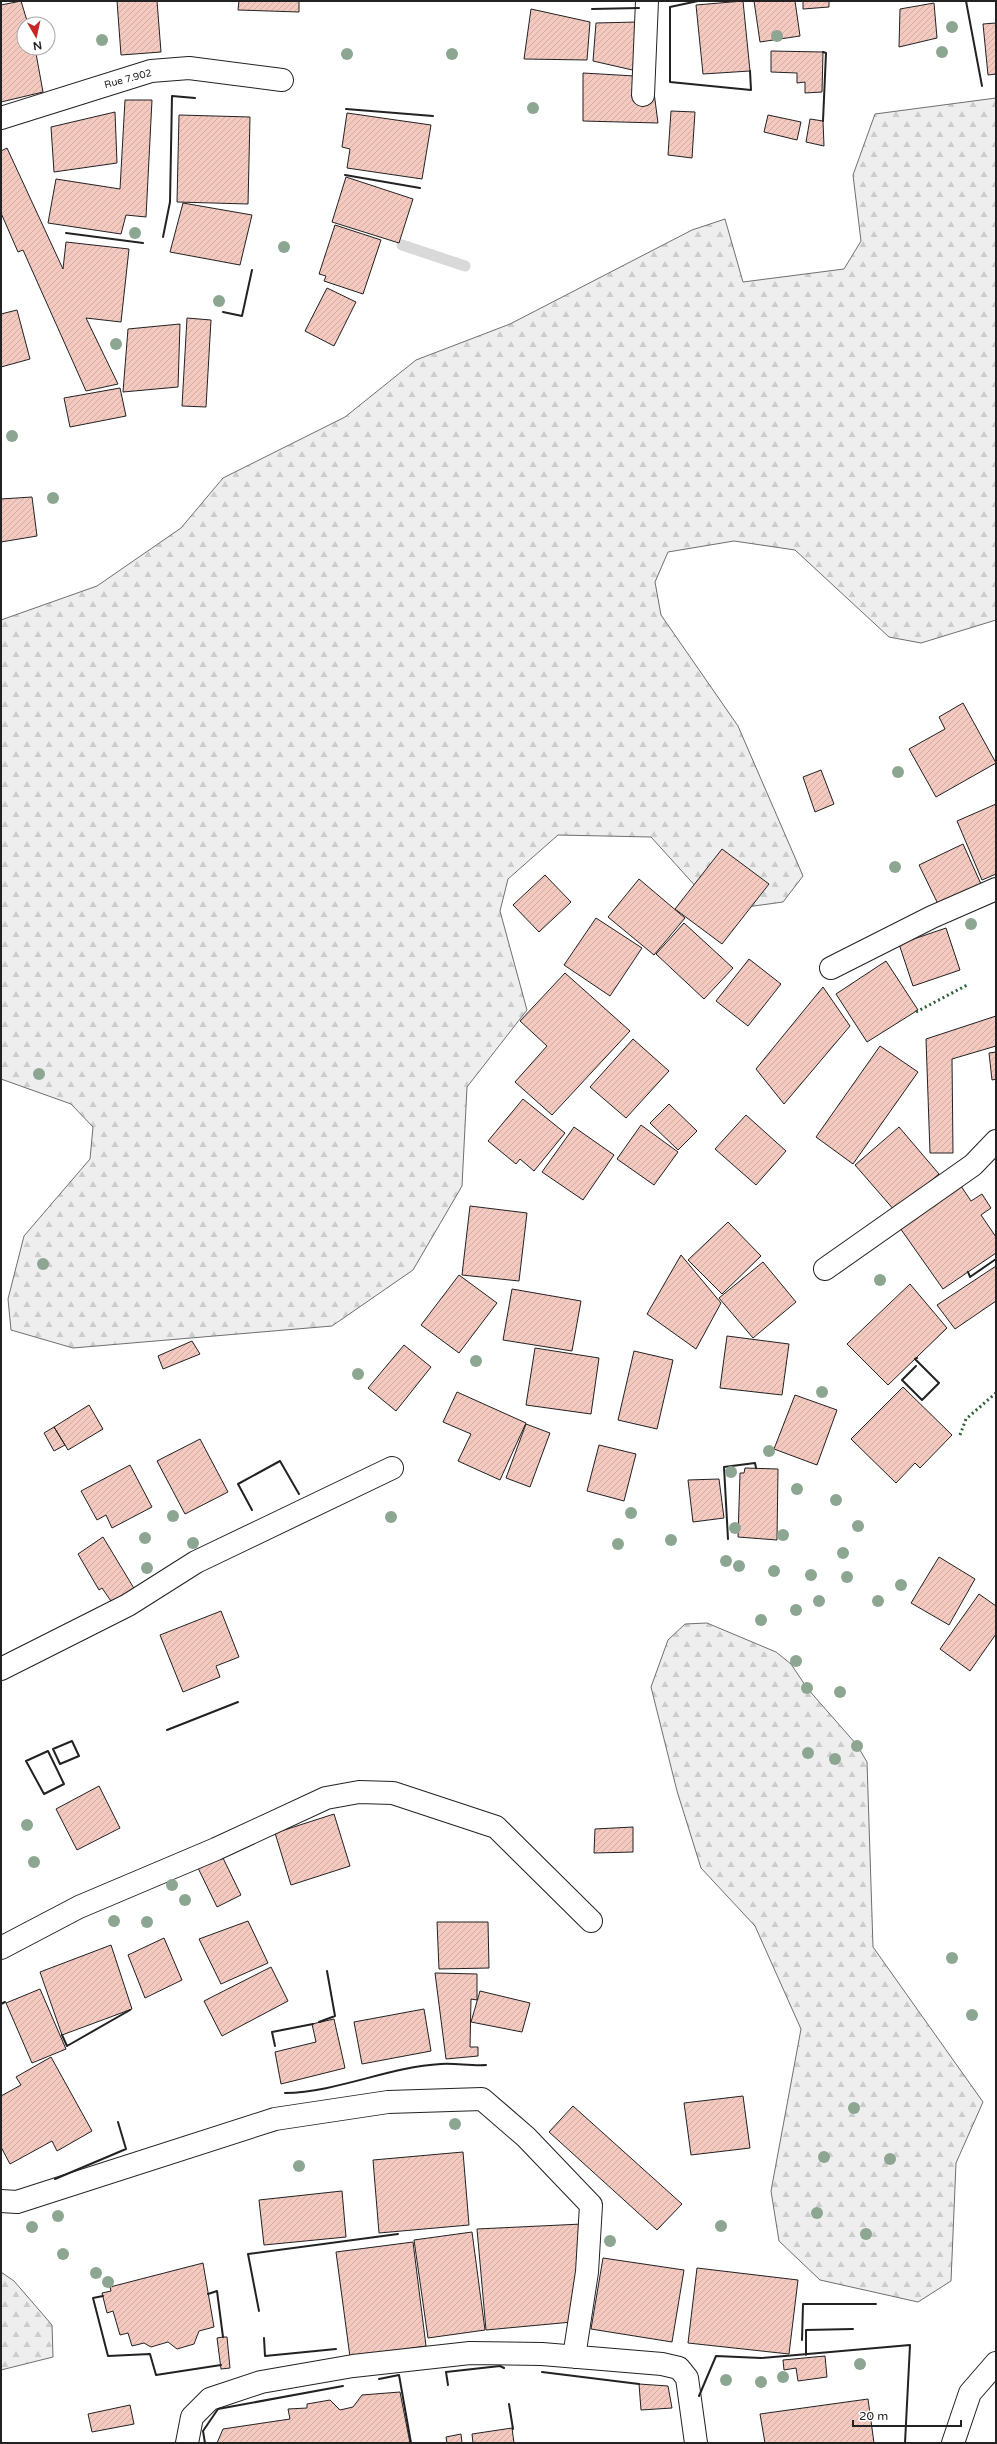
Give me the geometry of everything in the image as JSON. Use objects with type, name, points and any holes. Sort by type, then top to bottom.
[{"type":"street","points":[[643,95],[647,1]]},
{"type":"street","name":"Rue 7.902","points":[[1,118],[151,71],[189,68],[282,80]]},
{"type":"street","points":[[831,968],[932,917],[996,889]]},
{"type":"street","points":[[825,1269],[973,1165],[996,1141]]},
{"type":"street","points":[[1,1669],[128,1605],[196,1562],[392,1468]]},
{"type":"street","points":[[1,1947],[79,1907],[216,1849],[326,1798],[359,1792],[393,1794],[496,1827],[591,1922]]},
{"type":"street","points":[[1,2201],[16,2202],[275,2119],[388,2102],[482,2099],[526,2137],[591,2204],[587,2272],[574,2357]]},
{"type":"street","points":[[187,2443],[192,2417],[210,2400],[261,2382],[353,2366],[470,2353],[574,2357],[662,2364],[679,2368],[686,2378],[696,2443]]},
{"type":"street","points":[[953,2443],[970,2393],[996,2363]]},
{"type":"green space","points":[[996,98],[996,620],[921,643],[889,637],[795,550],[734,541],[668,552],[655,582],[661,615],[738,726],[803,876],[783,902],[718,911],[651,837],[558,835],[508,879],[500,911],[527,1010],[467,1087],[462,1186],[413,1270],[332,1326],[73,1348],[11,1330],[8,1299],[24,1236],[90,1159],[93,1127],[71,1104],[1,1079],[1,620],[97,586],[181,528],[223,478],[345,417],[416,360],[510,324],[692,230],[725,219],[743,282],[844,269],[861,241],[853,175],[875,114]]},
{"type":"green space","points":[[707,1623],[776,1652],[791,1664],[807,1688],[857,1745],[867,1762],[873,1947],[983,2102],[956,2163],[951,2281],[918,2302],[820,2280],[779,2241],[771,2191],[801,2029],[755,1926],[701,1868],[677,1791],[651,1687],[668,1640],[685,1624]]},
{"type":"green space","points":[[1,2272],[14,2281],[52,2325],[53,2357],[1,2370]]},
{"type":"building","points":[[21,1],[26,16],[16,16],[16,56],[36,56],[43,92],[1,102],[1,5]]},
{"type":"building","points":[[117,1],[157,1],[161,52],[121,55]]},
{"type":"building","points":[[239,1],[299,1],[299,12],[238,10]]},
{"type":"building","points":[[743,1],[750,71],[703,74],[696,5]]},
{"type":"building","points":[[754,1],[795,1],[800,36],[760,42]]},
{"type":"building","points":[[803,1],[829,1],[829,7],[803,9]]},
{"type":"building","points":[[934,3],[937,38],[899,47],[900,9]]},
{"type":"building","points":[[531,9],[590,22],[587,60],[524,59]]},
{"type":"building","points":[[637,22],[650,74],[593,61],[596,23]]},
{"type":"building","points":[[996,23],[996,74],[988,75],[983,24]]},
{"type":"building","points":[[771,51],[823,52],[822,92],[805,93],[805,82],[797,83],[797,73],[771,72]]},
{"type":"building","points":[[583,73],[652,77],[658,123],[583,121]]},
{"type":"building","points":[[125,100],[152,100],[146,217],[126,215],[121,234],[48,223],[56,179],[120,189]]},
{"type":"building","points":[[671,111],[695,112],[692,158],[668,155]]},
{"type":"building","points":[[115,112],[117,163],[54,172],[51,127]]},
{"type":"building","points":[[347,113],[431,125],[422,179],[347,168],[350,149],[342,147]]},
{"type":"building","points":[[179,115],[250,117],[248,204],[177,202]]},
{"type":"building","points":[[768,115],[801,122],[797,140],[764,132]]},
{"type":"building","points":[[810,119],[823,121],[824,146],[806,142]]},
{"type":"building","points":[[7,148],[63,269],[66,242],[129,249],[121,322],[86,318],[118,384],[86,391],[23,250],[18,252],[1,213],[1,151]]},
{"type":"building","points":[[346,177],[413,199],[399,243],[332,222]]},
{"type":"building","points":[[183,203],[252,215],[240,265],[170,252]]},
{"type":"building","points":[[335,225],[381,240],[363,294],[324,281],[326,276],[319,274]]},
{"type":"building","points":[[327,288],[356,302],[334,346],[305,331]]},
{"type":"building","points":[[17,310],[30,359],[1,367],[1,314]]},
{"type":"building","points":[[187,318],[211,320],[206,407],[182,406]]},
{"type":"building","points":[[180,324],[178,387],[123,392],[128,329]]},
{"type":"building","points":[[120,388],[126,416],[70,427],[64,398]]},
{"type":"building","points":[[32,497],[37,536],[1,542],[1,499]]},
{"type":"building","points":[[963,703],[996,763],[936,797],[909,749],[945,729],[939,717]]},
{"type":"building","points":[[821,770],[834,804],[815,812],[803,777]]},
{"type":"building","points":[[996,804],[996,874],[982,880],[957,821]]},
{"type":"building","points":[[963,844],[981,884],[938,904],[919,865]]},
{"type":"building","points":[[722,849],[769,884],[722,944],[675,909]]},
{"type":"building","points":[[545,875],[571,902],[539,932],[513,905]]},
{"type":"building","points":[[639,879],[685,918],[654,955],[608,917]]},
{"type":"building","points":[[596,918],[642,948],[610,996],[564,965]]},
{"type":"building","points":[[684,923],[733,968],[704,999],[656,954]]},
{"type":"building","points":[[946,928],[960,970],[913,986],[899,944]]},
{"type":"building","points":[[749,959],[781,984],[748,1026],[716,1001]]},
{"type":"building","points":[[886,961],[918,1010],[867,1042],[836,994]]},
{"type":"building","points":[[565,973],[630,1031],[552,1115],[515,1082],[547,1046],[520,1021]]},
{"type":"building","points":[[823,987],[850,1026],[784,1104],[756,1069]]},
{"type":"building","points":[[996,1016],[996,1046],[952,1059],[953,1153],[930,1153],[926,1039]]},
{"type":"building","points":[[633,1039],[669,1071],[626,1118],[590,1087]]},
{"type":"building","points":[[880,1046],[918,1072],[853,1164],[816,1137]]},
{"type":"building","points":[[996,1052],[996,1079],[992,1080],[989,1053]]},
{"type":"building","points":[[523,1099],[565,1133],[534,1171],[520,1159],[516,1164],[488,1141]]},
{"type":"building","points":[[669,1104],[697,1131],[678,1150],[650,1123]]},
{"type":"building","points":[[746,1115],[786,1151],[756,1185],[715,1149]]},
{"type":"building","points":[[641,1125],[678,1152],[654,1185],[617,1159]]},
{"type":"building","points":[[574,1127],[614,1155],[583,1200],[542,1172]]},
{"type":"building","points":[[899,1127],[939,1174],[895,1211],[855,1165]]},
{"type":"building","points":[[961,1186],[971,1201],[982,1194],[991,1208],[981,1215],[996,1237],[996,1253],[943,1289],[900,1228]]},
{"type":"building","points":[[470,1206],[527,1213],[519,1281],[462,1275]]},
{"type":"building","points":[[728,1222],[761,1256],[722,1294],[688,1260]]},
{"type":"building","points":[[681,1255],[721,1303],[696,1349],[647,1314]]},
{"type":"building","points":[[763,1262],[796,1302],[753,1338],[719,1298]]},
{"type":"building","points":[[996,1266],[996,1301],[955,1329],[937,1305]]},
{"type":"building","points":[[459,1275],[497,1303],[459,1353],[421,1325]]},
{"type":"building","points":[[910,1284],[947,1328],[888,1385],[847,1344]]},
{"type":"building","points":[[512,1289],[581,1301],[572,1351],[503,1340]]},
{"type":"building","points":[[727,1336],[789,1344],[782,1395],[720,1388]]},
{"type":"building","points":[[192,1341],[200,1354],[163,1369],[158,1356]]},
{"type":"building","points":[[404,1345],[431,1367],[396,1411],[368,1388]]},
{"type":"building","points":[[535,1348],[599,1358],[591,1414],[526,1405]]},
{"type":"building","points":[[634,1351],[673,1360],[657,1429],[618,1420]]},
{"type":"building","points":[[903,1387],[952,1435],[920,1468],[915,1463],[896,1483],[851,1439]]},
{"type":"building","points":[[457,1392],[526,1423],[500,1480],[458,1461],[471,1434],[443,1422]]},
{"type":"building","points":[[795,1395],[837,1410],[817,1465],[774,1449]]},
{"type":"building","points":[[89,1405],[103,1429],[68,1450],[54,1427]]},
{"type":"building","points":[[526,1424],[550,1433],[530,1487],[506,1478]]},
{"type":"building","points":[[54,1427],[65,1445],[54,1451],[44,1433]]},
{"type":"building","points":[[200,1439],[228,1492],[185,1514],[157,1461]]},
{"type":"building","points":[[599,1445],[636,1454],[624,1501],[587,1491]]},
{"type":"building","points":[[130,1465],[152,1507],[112,1528],[106,1515],[97,1520],[81,1491]]},
{"type":"building","points":[[745,1468],[778,1469],[777,1540],[738,1537],[740,1473],[744,1473]]},
{"type":"building","points":[[719,1479],[724,1518],[693,1522],[688,1480]]},
{"type":"building","points":[[103,1537],[135,1590],[113,1604],[102,1588],[99,1590],[78,1554]]},
{"type":"building","points":[[939,1557],[975,1579],[949,1625],[911,1603]]},
{"type":"building","points":[[979,1594],[996,1606],[996,1634],[970,1671],[940,1649]]},
{"type":"building","points":[[221,1611],[239,1657],[216,1666],[220,1677],[183,1692],[160,1635]]},
{"type":"building","points":[[99,1786],[120,1828],[77,1850],[56,1809]]},
{"type":"building","points":[[334,1814],[350,1866],[291,1885],[275,1833]]},
{"type":"building","points":[[633,1827],[633,1852],[594,1853],[595,1829]]},
{"type":"building","points":[[223,1858],[241,1895],[217,1907],[198,1868]]},
{"type":"building","points":[[248,1921],[268,1963],[221,1984],[199,1939]]},
{"type":"building","points":[[437,1922],[488,1922],[489,1968],[439,1969]]},
{"type":"building","points":[[164,1938],[182,1980],[145,1998],[128,1955]]},
{"type":"building","points":[[111,1945],[132,2009],[62,2035],[40,1972]]},
{"type":"building","points":[[271,1967],[288,2001],[222,2036],[204,2001]]},
{"type":"building","points":[[435,1973],[477,1974],[477,2000],[471,1999],[470,2047],[478,2047],[478,2056],[446,2059]]},
{"type":"building","points":[[40,1989],[66,2049],[32,2063],[6,2003]]},
{"type":"building","points":[[480,1991],[530,2003],[522,2032],[471,2022]]},
{"type":"building","points":[[424,2009],[431,2051],[362,2064],[354,2022]]},
{"type":"building","points":[[334,2019],[345,2068],[281,2084],[275,2052],[316,2042],[312,2024]]},
{"type":"building","points":[[51,2057],[92,2131],[57,2151],[52,2141],[10,2164],[1,2147],[1,2096],[21,2085],[16,2077]]},
{"type":"building","points":[[743,2096],[750,2148],[691,2155],[684,2103]]},
{"type":"building","points":[[573,2106],[682,2204],[657,2230],[549,2132]]},
{"type":"building","points":[[463,2152],[469,2225],[379,2233],[373,2160]]},
{"type":"building","points":[[342,2191],[346,2237],[264,2245],[259,2200]]},
{"type":"building","points":[[582,2224],[572,2322],[486,2330],[477,2229]]},
{"type":"building","points":[[472,2232],[485,2330],[428,2338],[414,2240]]},
{"type":"building","points":[[413,2242],[426,2346],[350,2357],[336,2252]]},
{"type":"building","points":[[603,2258],[684,2270],[672,2342],[591,2329]]},
{"type":"building","points":[[203,2263],[214,2327],[199,2331],[194,2344],[177,2349],[168,2342],[151,2347],[144,2343],[132,2346],[128,2333],[120,2335],[113,2311],[107,2313],[102,2293],[111,2291],[110,2287]]},
{"type":"building","points":[[697,2268],[798,2280],[789,2354],[688,2343]]},
{"type":"building","points":[[227,2337],[230,2368],[221,2369],[217,2338]]},
{"type":"building","points":[[825,2356],[827,2377],[798,2381],[796,2368],[784,2370],[783,2360]]},
{"type":"building","points":[[639,2384],[668,2386],[672,2408],[641,2410]]},
{"type":"building","points":[[400,2392],[410,2443],[217,2443],[223,2429],[290,2419],[288,2409],[307,2408],[307,2404],[330,2400],[340,2410],[353,2407],[362,2395]]},
{"type":"building","points":[[868,2399],[874,2443],[765,2443],[760,2414]]},
{"type":"building","points":[[130,2405],[134,2424],[92,2432],[88,2414]]},
{"type":"building","points":[[512,2428],[514,2443],[473,2443],[472,2434]]},
{"type":"building","points":[[461,2434],[462,2443],[447,2443],[446,2437]]},
{"type":"waterway","points":[[402,245],[465,266]]},
{"type":"hedge","points":[[916,1012],[969,984]]},
{"type":"hedge","points":[[960,1435],[966,1419],[996,1393]]},
{"type":"wall","points":[[698,1],[670,7],[670,82],[751,90],[750,71]]},
{"type":"wall","points":[[966,1],[982,86]]},
{"type":"wall","points":[[592,9],[639,8]]},
{"type":"wall","points":[[823,52],[826,53],[823,121]]},
{"type":"wall","points":[[163,237],[170,202],[172,96],[195,98]]},
{"type":"wall","points":[[346,109],[433,116]]},
{"type":"wall","points":[[345,175],[420,188]]},
{"type":"wall","points":[[66,233],[143,243]]},
{"type":"wall","points":[[223,312],[242,316],[252,270]]},
{"type":"wall","points":[[968,1272],[970,1277],[996,1259]]},
{"type":"wall","points":[[916,1366],[902,1380],[922,1400],[939,1383],[915,1359],[917,1358]]},
{"type":"wall","points":[[252,1510],[238,1484],[280,1461],[299,1494]]},
{"type":"wall","points":[[728,1539],[724,1467],[755,1463],[756,1468]]},
{"type":"wall","points":[[167,1730],[238,1702]]},
{"type":"wall","points":[[72,1741],[79,1756],[60,1764],[53,1749],[72,1741]]},
{"type":"wall","points":[[48,1751],[64,1784],[44,1794],[26,1761],[48,1751]]},
{"type":"wall","points":[[319,2022],[335,2016],[327,1971]]},
{"type":"wall","points":[[1,2004],[5,2002]]},
{"type":"wall","points":[[62,2035],[67,2046],[130,2010]]},
{"type":"wall","points":[[275,2046],[272,2032],[313,2024]]},
{"type":"wall","points":[[285,2093],[305,2092],[421,2066],[446,2064],[486,2065]]},
{"type":"wall","points":[[55,2179],[126,2149],[118,2122]]},
{"type":"wall","points":[[259,2311],[248,2254],[398,2234]]},
{"type":"wall","points":[[208,2294],[217,2291],[223,2337]]},
{"type":"wall","points":[[103,2296],[93,2298],[108,2356],[150,2354],[156,2375],[221,2365]]},
{"type":"wall","points":[[802,2340],[803,2304],[876,2304]]},
{"type":"wall","points":[[806,2355],[806,2330],[853,2329]]},
{"type":"wall","points":[[264,2338],[265,2356],[336,2349]]},
{"type":"wall","points":[[699,2396],[716,2356],[761,2358],[910,2345],[905,2443]]},
{"type":"wall","points":[[448,2385],[446,2372],[500,2366],[504,2368]]},
{"type":"wall","points":[[542,2372],[639,2384]]},
{"type":"wall","points":[[379,2379],[399,2375],[411,2443]]},
{"type":"wall","points":[[205,2443],[203,2431],[218,2409],[343,2386]]},
{"type":"wall","points":[[509,2404],[513,2429]]}]
